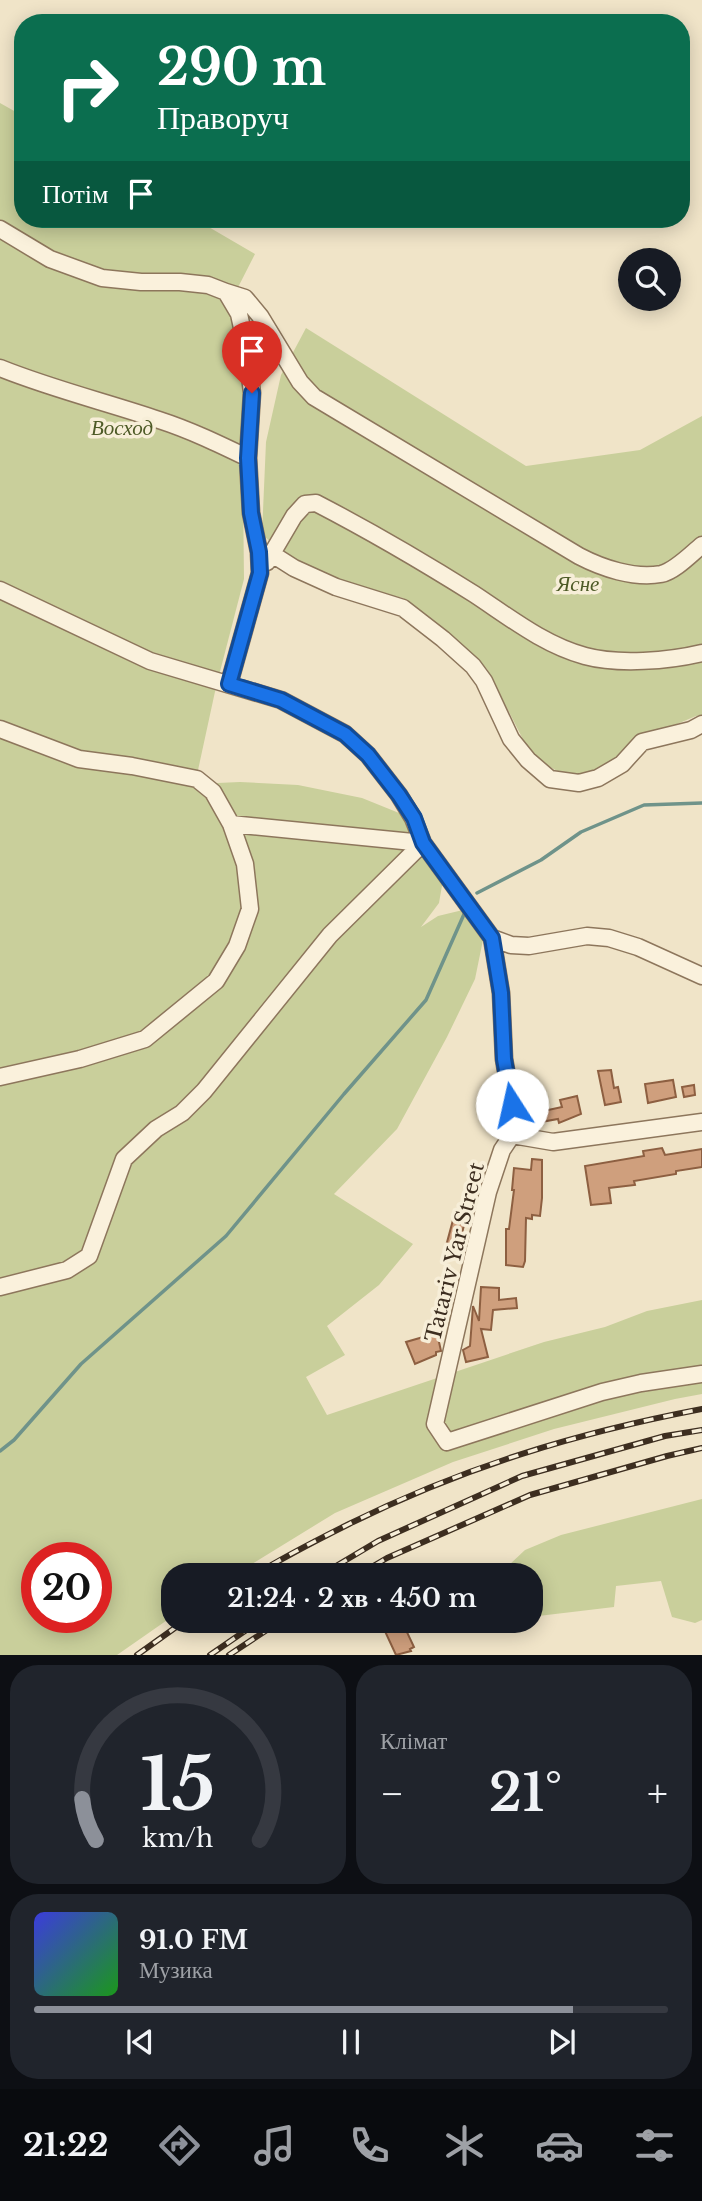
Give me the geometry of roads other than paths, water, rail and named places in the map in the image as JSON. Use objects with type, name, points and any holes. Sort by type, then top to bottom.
[{"type":"street","points":[[0,229],[50,259],[102,278],[208,285],[245,298],[260,316],[300,382],[314,397],[597,565],[617,572],[662,574],[702,545]]},
{"type":"street","points":[[226,292],[239,314],[247,351],[252,393],[248,458],[251,513],[259,552],[260,573]]},
{"type":"street","points":[[0,368],[92,401],[158,419],[204,436],[248,458]]},
{"type":"street","points":[[229,684],[260,573],[300,510],[305,504],[316,503],[421,562],[557,646],[586,656],[614,661],[689,657],[702,653]]},
{"type":"street","points":[[272,554],[294,568],[336,587],[403,608],[443,639],[478,674],[511,739],[528,760],[551,779],[579,783],[598,778],[622,764],[642,743],[691,730],[702,724]]},
{"type":"street","points":[[0,590],[150,661],[199,678],[281,700],[345,734],[368,755],[414,818],[423,843],[492,938],[501,993],[504,1059],[512,1105],[512,1135],[553,1142],[702,1122]]},
{"type":"street","points":[[0,729],[79,759],[197,779],[213,792],[231,824],[244,864],[250,909],[237,946],[216,981],[145,1039],[80,1059],[0,1077]]},
{"type":"street","points":[[231,824],[423,843]]},
{"type":"street","points":[[0,1287],[67,1270],[89,1256],[124,1159],[146,1137],[182,1113],[204,1091],[330,935],[423,843]]},
{"type":"street","points":[[492,938],[511,945],[530,946],[587,936],[609,937],[702,976]]},
{"type":"street","name":"Tatariv Yar Street","points":[[512,1135],[502,1150],[488,1192],[435,1424],[447,1442],[602,1392],[702,1374]]},
{"type":"waterway","points":[[477,893],[541,860],[581,832],[644,805],[702,803]]},
{"type":"waterway","points":[[0,1451],[14,1440],[81,1364],[226,1236],[426,1000],[465,912]]},
{"type":"railway","points":[[275,1563],[392,1504],[478,1469],[565,1441],[702,1409]]},
{"type":"railway","points":[[341,1563],[378,1541],[522,1476],[665,1436],[702,1430]]},
{"type":"railway","points":[[378,1563],[530,1495],[702,1448]]},
{"type":"railway","points":[[137,1655],[168,1633]]},
{"type":"railway","points":[[210,1655],[242,1633]]},
{"type":"railway","points":[[229,1655],[262,1633]]},
{"type":"park label","name":"Восход","points":[[122,428]]},
{"type":"park label","name":"Ясне","points":[[578,584]]}]
